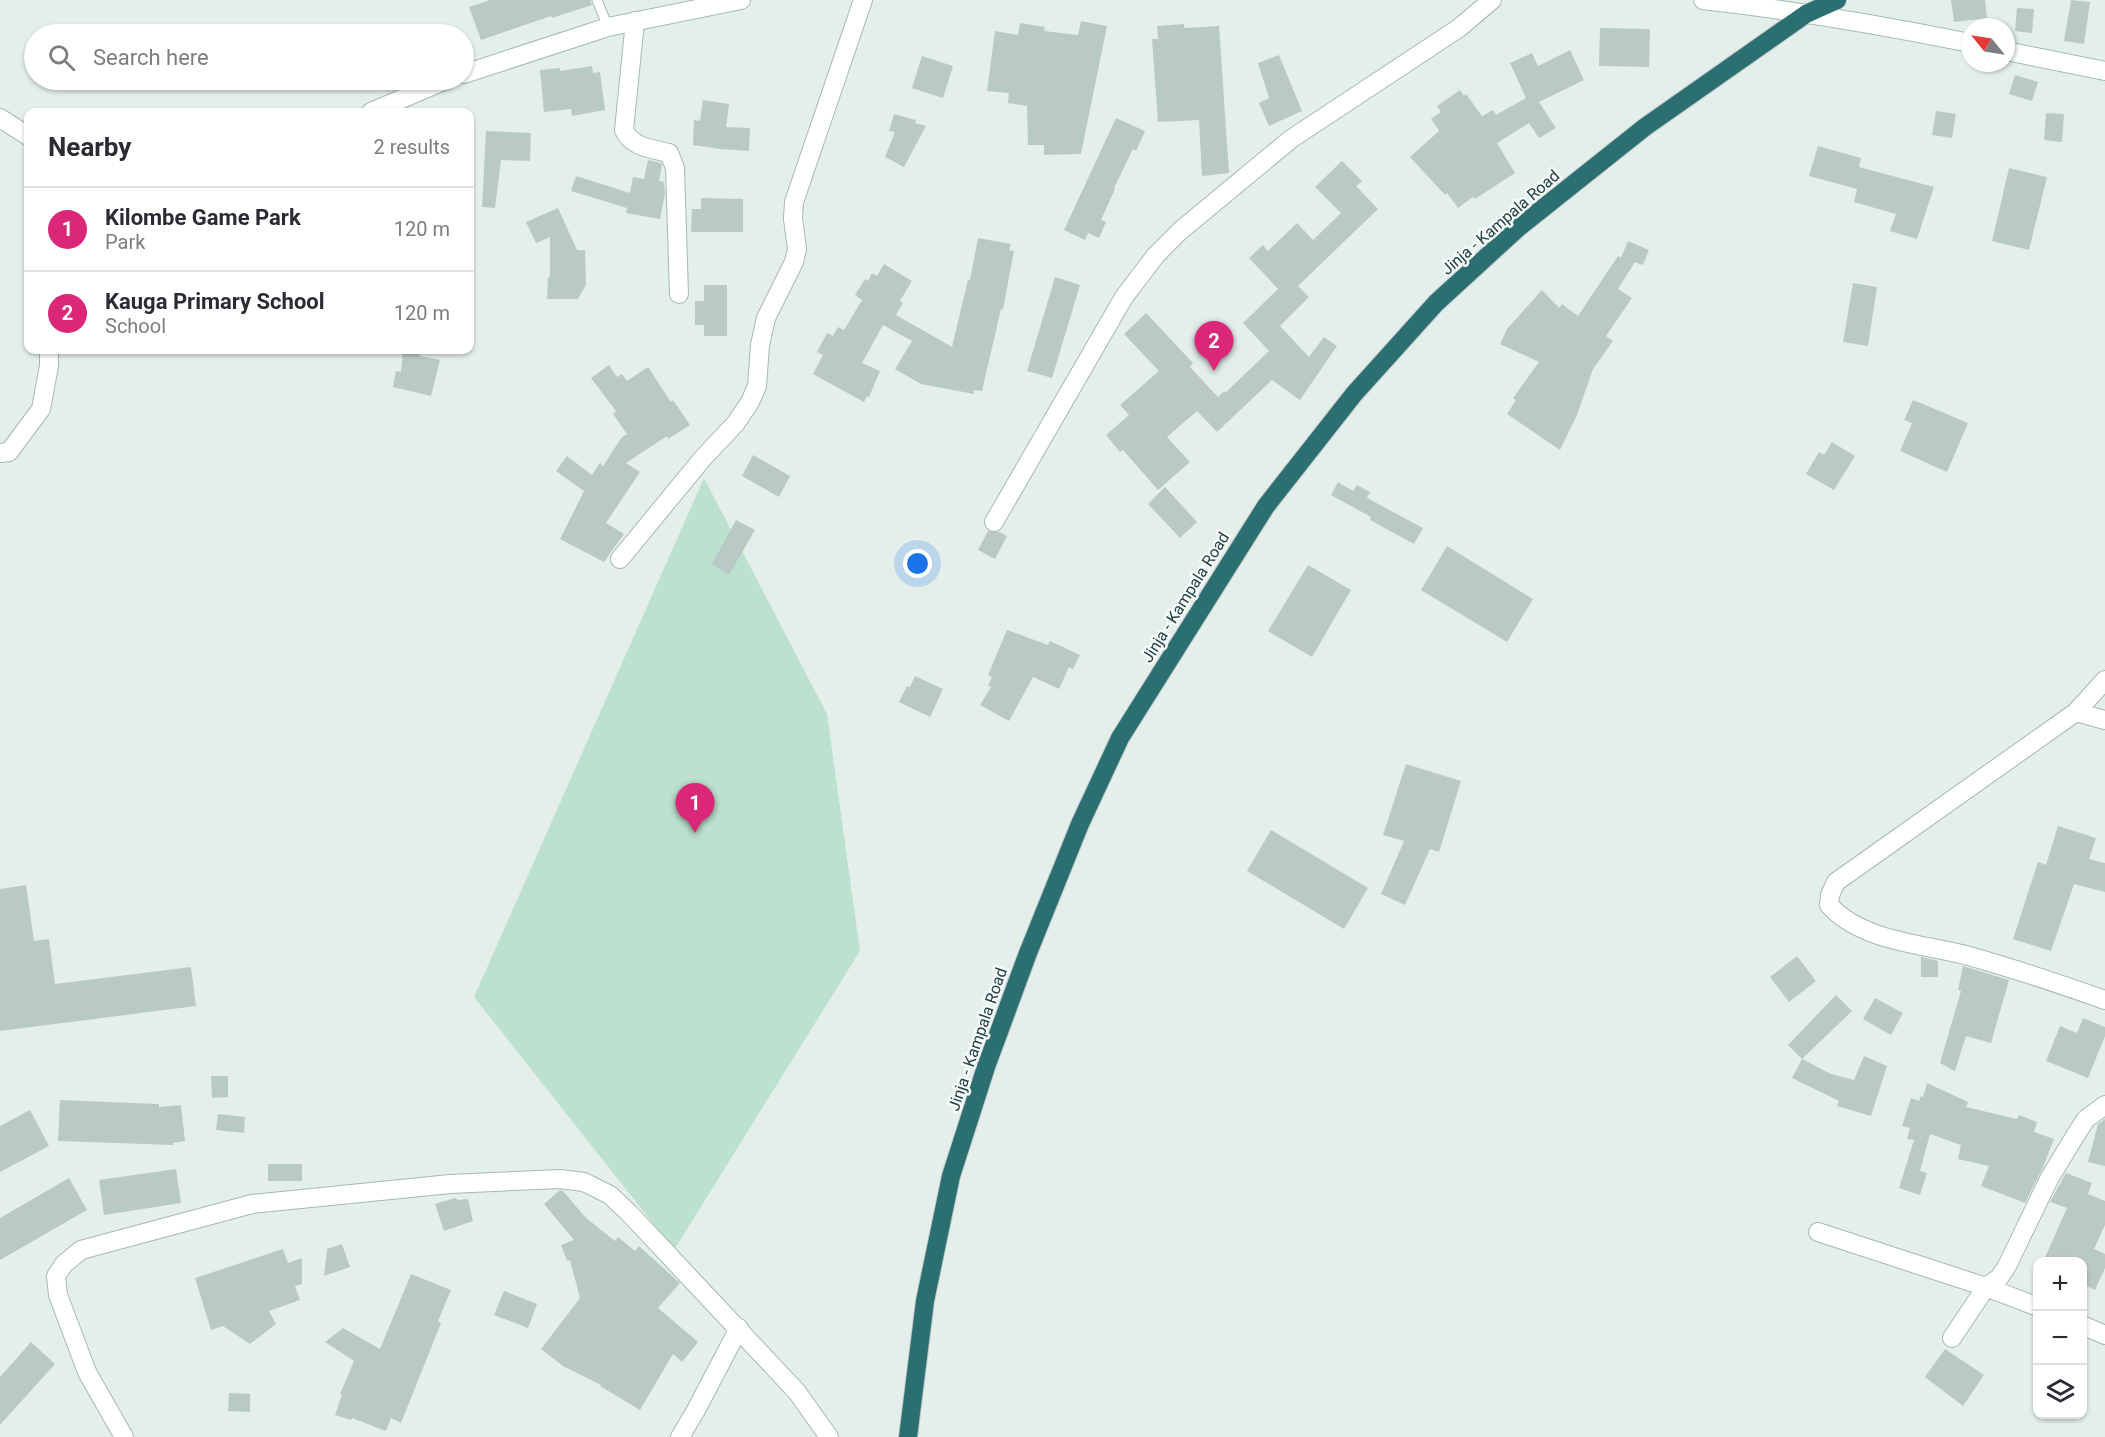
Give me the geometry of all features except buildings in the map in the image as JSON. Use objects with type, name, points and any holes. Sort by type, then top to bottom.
[{"type":"highway","name":"Jinja - Kampala Road","points":[[908,1437],[925,1301],[948,1187],[986,1066],[1028,952],[1080,824],[1120,738],[1266,506],[1354,394],[1436,303],[1518,228],[1645,127],[1806,14],[1837,0]]},
{"type":"street","points":[[474,71],[608,27],[741,0]]},
{"type":"street","points":[[620,559],[703,458],[736,423],[757,386],[760,345],[766,318],[794,262],[797,249],[793,219],[794,202],[863,0]]},
{"type":"street","points":[[994,522],[1119,306],[1156,255],[1180,231],[1291,139],[1459,28],[1492,0]]},
{"type":"street","points":[[1702,0],[1881,25],[1961,41]]},
{"type":"street","points":[[635,21],[624,130],[627,138],[635,144],[669,153],[675,168],[680,294]]},
{"type":"street","points":[[2015,53],[2105,71]]},
{"type":"street","points":[[380,108],[423,90]]},
{"type":"street","points":[[0,118],[24,133]]},
{"type":"street","points":[[0,453],[9,452],[41,409],[49,354]]},
{"type":"street","points":[[2105,680],[2076,712],[1836,882],[1830,895],[1829,905],[1838,915],[1874,933],[1988,961],[2105,1000]]},
{"type":"street","points":[[2076,712],[2105,720]]},
{"type":"street","points":[[1952,1338],[1986,1287],[1999,1278],[2007,1266],[2049,1179],[2086,1119],[2103,1110]]},
{"type":"street","points":[[124,1437],[87,1372],[58,1295],[56,1276],[64,1264],[81,1250],[252,1204],[450,1184],[560,1179],[584,1182],[610,1196],[623,1208],[739,1328],[797,1392],[829,1437]]},
{"type":"street","points":[[1818,1232],[1986,1287],[2033,1305]]},
{"type":"street","points":[[2087,1327],[2105,1335]]},
{"type":"street","points":[[680,1437],[739,1328]]},
{"type":"lane","points":[[597,0],[608,27]]},
{"type":"green space","points":[[704,478],[827,714],[860,951],[674,1250],[474,997]]},
{"type":"place","name":"Kauga Primary School","points":[[1214,371]]},
{"type":"place","name":"Kilombe Game Park","points":[[695,833]]}]
